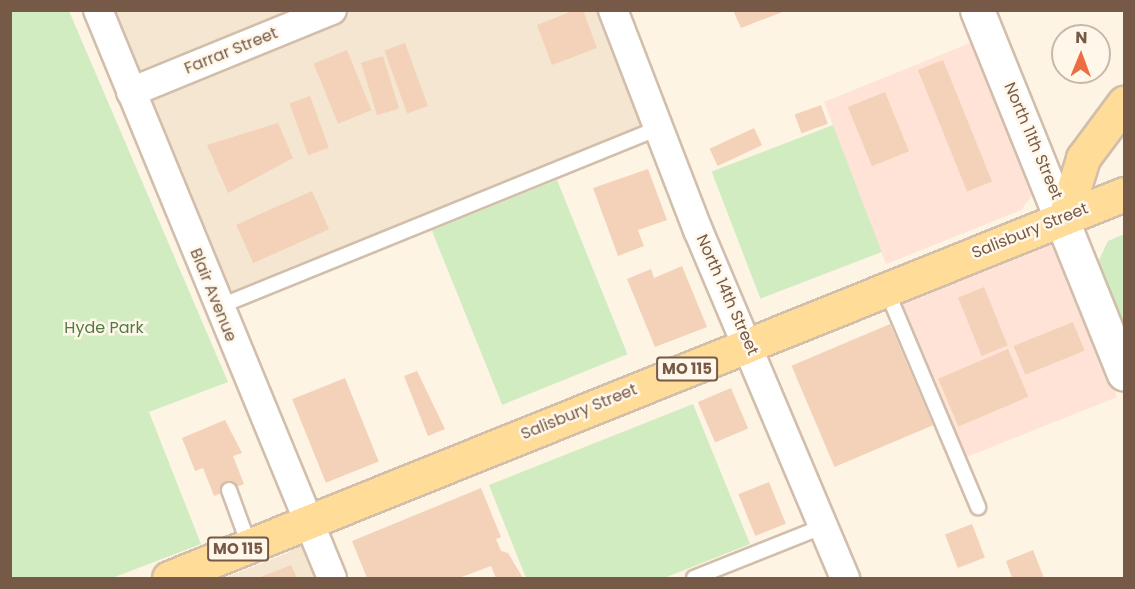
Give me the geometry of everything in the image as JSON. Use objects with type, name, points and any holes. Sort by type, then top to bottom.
[{"type":"main road","name":"North 11th Street","points":[[977,10],[1065,217],[1125,373]]},
{"type":"main road","points":[[1065,217],[1083,158],[1125,103]]},
{"type":"main road","name":"Salisbury Street","points":[[168,579],[249,544],[1112,199]]},
{"type":"street","name":"Blair Avenue","points":[[98,10],[218,307],[332,579]]},
{"type":"street","name":"Farrar Street","points":[[131,92],[332,10]]},
{"type":"street","name":"North 14th Street","points":[[613,10],[845,579]]},
{"type":"lane","points":[[218,307],[661,127]]},
{"type":"lane","points":[[886,289],[978,507]]},
{"type":"lane","points":[[229,490],[249,544]]},
{"type":"lane","points":[[694,579],[824,525]]},
{"type":"shaded area","points":[[100,11],[613,11],[661,127],[218,307]]},
{"type":"shaded area","points":[[970,43],[1030,183],[1031,197],[1021,210],[886,264],[824,102]]},
{"type":"shaded area","points":[[1045,244],[1053,245],[1060,258],[1117,397],[964,458],[899,302]]},
{"type":"shaded area","points":[[309,521],[332,578],[224,578],[290,552]]},
{"type":"green space","name":"Hyde Park","points":[[10,11],[69,11],[228,382],[149,412],[201,544],[112,578],[11,578]]},
{"type":"green space","points":[[833,125],[882,252],[760,299],[712,172]]},
{"type":"green space","points":[[557,180],[627,354],[502,405],[432,231]]},
{"type":"green space","points":[[1124,234],[1124,327],[1099,260],[1108,241]]},
{"type":"green space","points":[[693,404],[750,544],[664,578],[526,578],[489,485]]},
{"type":"building","points":[[575,10],[583,10],[597,48],[552,65],[537,25]]},
{"type":"building","points":[[733,10],[785,10],[785,11],[741,28]]},
{"type":"building","points":[[405,43],[428,106],[407,113],[384,51]]},
{"type":"building","points":[[347,50],[371,110],[338,124],[314,63]]},
{"type":"building","points":[[383,56],[399,109],[377,115],[361,63]]},
{"type":"building","points":[[943,60],[992,181],[967,192],[918,70]]},
{"type":"building","points":[[885,92],[909,151],[872,166],[848,107]]},
{"type":"building","points":[[310,96],[329,148],[308,155],[289,104]]},
{"type":"building","points":[[821,105],[828,124],[802,133],[795,115]]},
{"type":"building","points":[[278,123],[293,158],[228,193],[207,145]]},
{"type":"building","points":[[754,128],[762,145],[718,166],[710,149]]},
{"type":"building","points":[[648,169],[667,220],[638,230],[644,246],[618,256],[593,188]]},
{"type":"building","points":[[312,191],[329,229],[253,263],[236,225]]},
{"type":"building","points":[[682,266],[707,327],[655,347],[627,279],[651,269],[654,278]]},
{"type":"building","points":[[984,287],[1008,345],[982,356],[958,297]]},
{"type":"building","points":[[1073,322],[1085,351],[1025,375],[1014,346]]},
{"type":"building","points":[[890,324],[933,425],[834,467],[792,366]]},
{"type":"building","points":[[1008,349],[1028,397],[958,427],[938,379]]},
{"type":"building","points":[[417,371],[445,429],[428,436],[404,376]]},
{"type":"building","points":[[345,378],[379,461],[326,483],[292,399]]},
{"type":"building","points":[[731,388],[748,429],[715,443],[698,402]]},
{"type":"building","points":[[225,420],[242,453],[233,456],[244,484],[214,496],[203,468],[195,471],[182,438]]},
{"type":"building","points":[[769,482],[786,524],[755,536],[738,494]]},
{"type":"building","points":[[481,488],[501,537],[496,539],[501,551],[508,553],[523,578],[496,578],[491,566],[459,578],[367,578],[352,541]]},
{"type":"building","points":[[972,524],[985,558],[958,568],[945,534]]},
{"type":"building","points":[[1033,550],[1044,578],[1012,578],[1006,561]]},
{"type":"building","points":[[291,565],[297,578],[258,578]]}]
